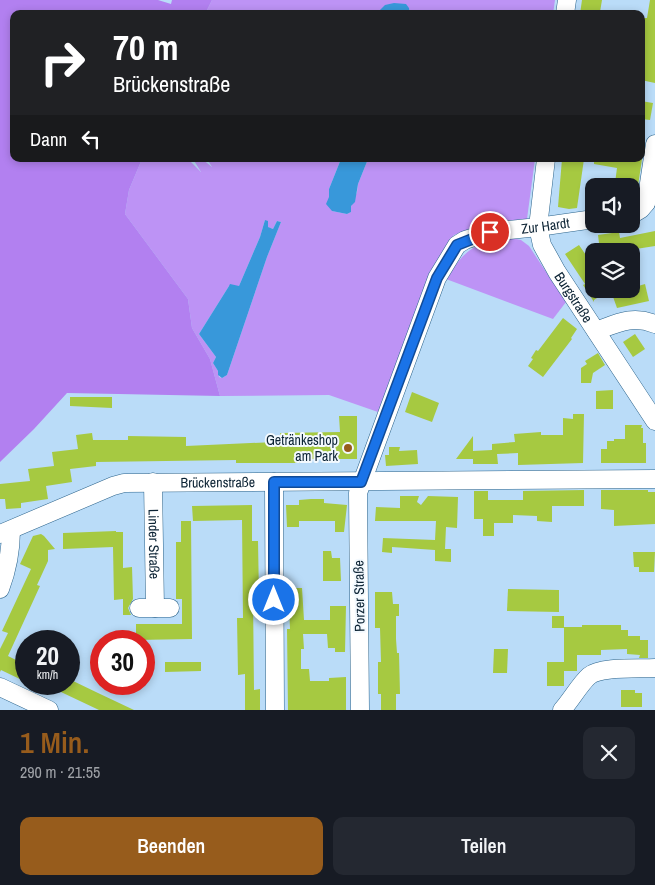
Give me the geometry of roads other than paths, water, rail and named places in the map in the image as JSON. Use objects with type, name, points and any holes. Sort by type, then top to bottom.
[{"type":"street","points":[[651,207],[655,144]]},
{"type":"street","name":"Burgstraße","points":[[546,162],[538,227],[542,246],[655,421]]},
{"type":"street","name":"Zur Hardt","points":[[361,482],[437,278],[457,245],[490,232],[585,221]]},
{"type":"street","points":[[596,331],[633,319],[646,320],[655,324]]},
{"type":"street","name":"Brückenstraße","points":[[5,532],[113,486],[124,484],[153,482],[655,479]]},
{"type":"street","name":"Linder Straße","points":[[153,482],[155,608]]},
{"type":"street","points":[[274,482],[275,710]]},
{"type":"street","name":"Porzer Straße","points":[[360,710],[358,493],[361,482]]},
{"type":"street","points":[[0,588],[8,567],[11,547],[5,532]]},
{"type":"street","points":[[562,710],[589,676],[596,672],[655,668]]},
{"type":"street","points":[[0,688],[40,708]]},
{"type":"water","points":[[394,3],[406,4],[409,10],[380,10],[385,5]]},
{"type":"water","points":[[340,162],[367,162],[358,184],[355,202],[351,206],[351,212],[347,214],[332,211],[326,204],[329,197],[329,189]]},
{"type":"water","points":[[265,220],[268,221],[268,227],[273,229],[277,221],[281,222],[267,257],[227,375],[222,378],[218,375],[218,371],[213,363],[216,357],[199,334],[230,284],[239,286],[260,237]]},
{"type":"place","name":"Getränkeshop am Park","points":[[348,448]]}]
